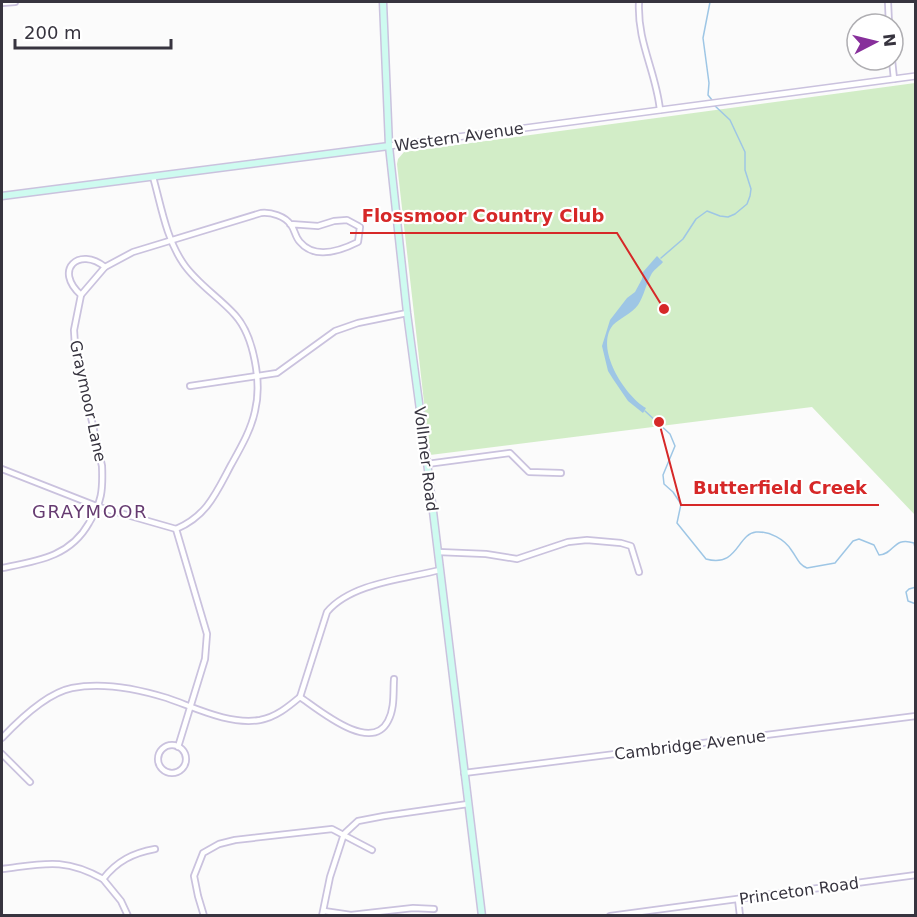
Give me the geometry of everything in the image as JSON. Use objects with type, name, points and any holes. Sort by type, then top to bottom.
[{"type":"main road","name":"Vollmer Road","points":[[383,2],[389,146],[407,313],[482,915]]},
{"type":"main road","name":"Western Avenue","points":[[2,196],[389,146]]},
{"type":"street","points":[[2,3],[15,2]]},
{"type":"street","points":[[639,2],[642,39],[658,90],[660,110]]},
{"type":"street","points":[[893,72],[894,79]]},
{"type":"street","name":"Western Avenue","points":[[389,146],[915,76]]},
{"type":"street","points":[[2,469],[99,507],[176,529],[190,523],[213,500],[244,442],[256,408],[257,376],[252,346],[245,328],[235,314],[183,264],[170,240],[153,177]]},
{"type":"street","name":"Graymoor Lane","points":[[2,568],[50,557],[68,548],[81,538],[99,507],[103,486],[102,466],[75,346],[74,330],[81,296],[105,267],[133,252],[261,213],[277,215],[291,224],[318,226],[334,220],[347,220],[360,227],[358,242],[341,250],[318,253],[309,250],[298,241],[291,224]]},
{"type":"street","points":[[81,296],[72,287],[69,269],[75,262],[85,258],[92,259],[105,267]]},
{"type":"street","points":[[190,386],[277,373],[335,331],[368,320],[407,313]]},
{"type":"street","points":[[427,464],[510,453],[529,472],[561,473]]},
{"type":"street","points":[[176,529],[207,634],[205,659],[178,747]]},
{"type":"street","points":[[438,552],[486,554],[517,559],[568,542],[587,540],[621,543],[631,546],[639,572]]},
{"type":"street","points":[[2,738],[35,706],[70,688],[114,687],[165,697],[191,707],[236,719],[262,719],[283,711],[300,697],[327,612],[334,603],[362,589],[440,570]]},
{"type":"street","points":[[300,697],[339,724],[364,734],[379,731],[388,722],[393,706],[394,679]]},
{"type":"street","name":"Cambridge Avenue","points":[[464,773],[915,716]]},
{"type":"street","points":[[178,747],[184,753],[186,762],[177,772],[168,772],[159,763],[160,754],[165,748],[178,747]]},
{"type":"street","points":[[2,754],[30,782]]},
{"type":"street","points":[[434,909],[413,908],[351,915],[323,913],[330,878],[344,834],[358,821],[468,804]]},
{"type":"street","points":[[204,915],[194,876],[203,853],[219,844],[323,828],[344,834],[372,850]]},
{"type":"street","points":[[102,879],[119,862],[128,857],[156,849]]},
{"type":"street","points":[[2,870],[49,863],[65,864],[87,870],[102,879],[121,901],[128,915]]},
{"type":"street","name":"Princeton Road","points":[[612,915],[915,875]]},
{"type":"street","points":[[738,899],[740,915]]},
{"type":"green space","points":[[915,83],[915,515],[812,407],[430,455],[397,164],[404,152]]},
{"type":"water","points":[[657,256],[663,262],[652,273],[638,305],[613,325],[608,335],[607,346],[614,371],[629,393],[646,408],[643,413],[628,401],[608,371],[602,346],[610,320],[627,298],[635,292],[643,272]]},
{"type":"waterway","points":[[710,2],[703,38],[709,83],[708,95],[712,100]]},
{"type":"waterway","points":[[661,258],[683,239],[696,219],[707,211],[728,217],[747,204],[750,196],[751,189],[745,170],[745,152],[730,120],[714,105]]},
{"type":"waterway","points":[[645,411],[670,434],[675,446],[663,475],[664,484],[681,504],[677,523],[706,559],[717,561],[725,559],[745,538],[756,532],[781,539],[800,563],[807,568],[835,563],[853,541],[859,539],[874,545],[879,555],[888,552],[898,543],[907,541],[914,543],[916,552]]},
{"type":"waterway","points":[[916,587],[906,592],[908,601],[916,604]]},
{"type":"place","name":"Flossmoor Country Club","points":[[664,309]]},
{"type":"place","name":"Butterfield Creek","points":[[659,422]]},
{"type":"district","name":"GRAYMOOR","points":[[90,511]]}]
